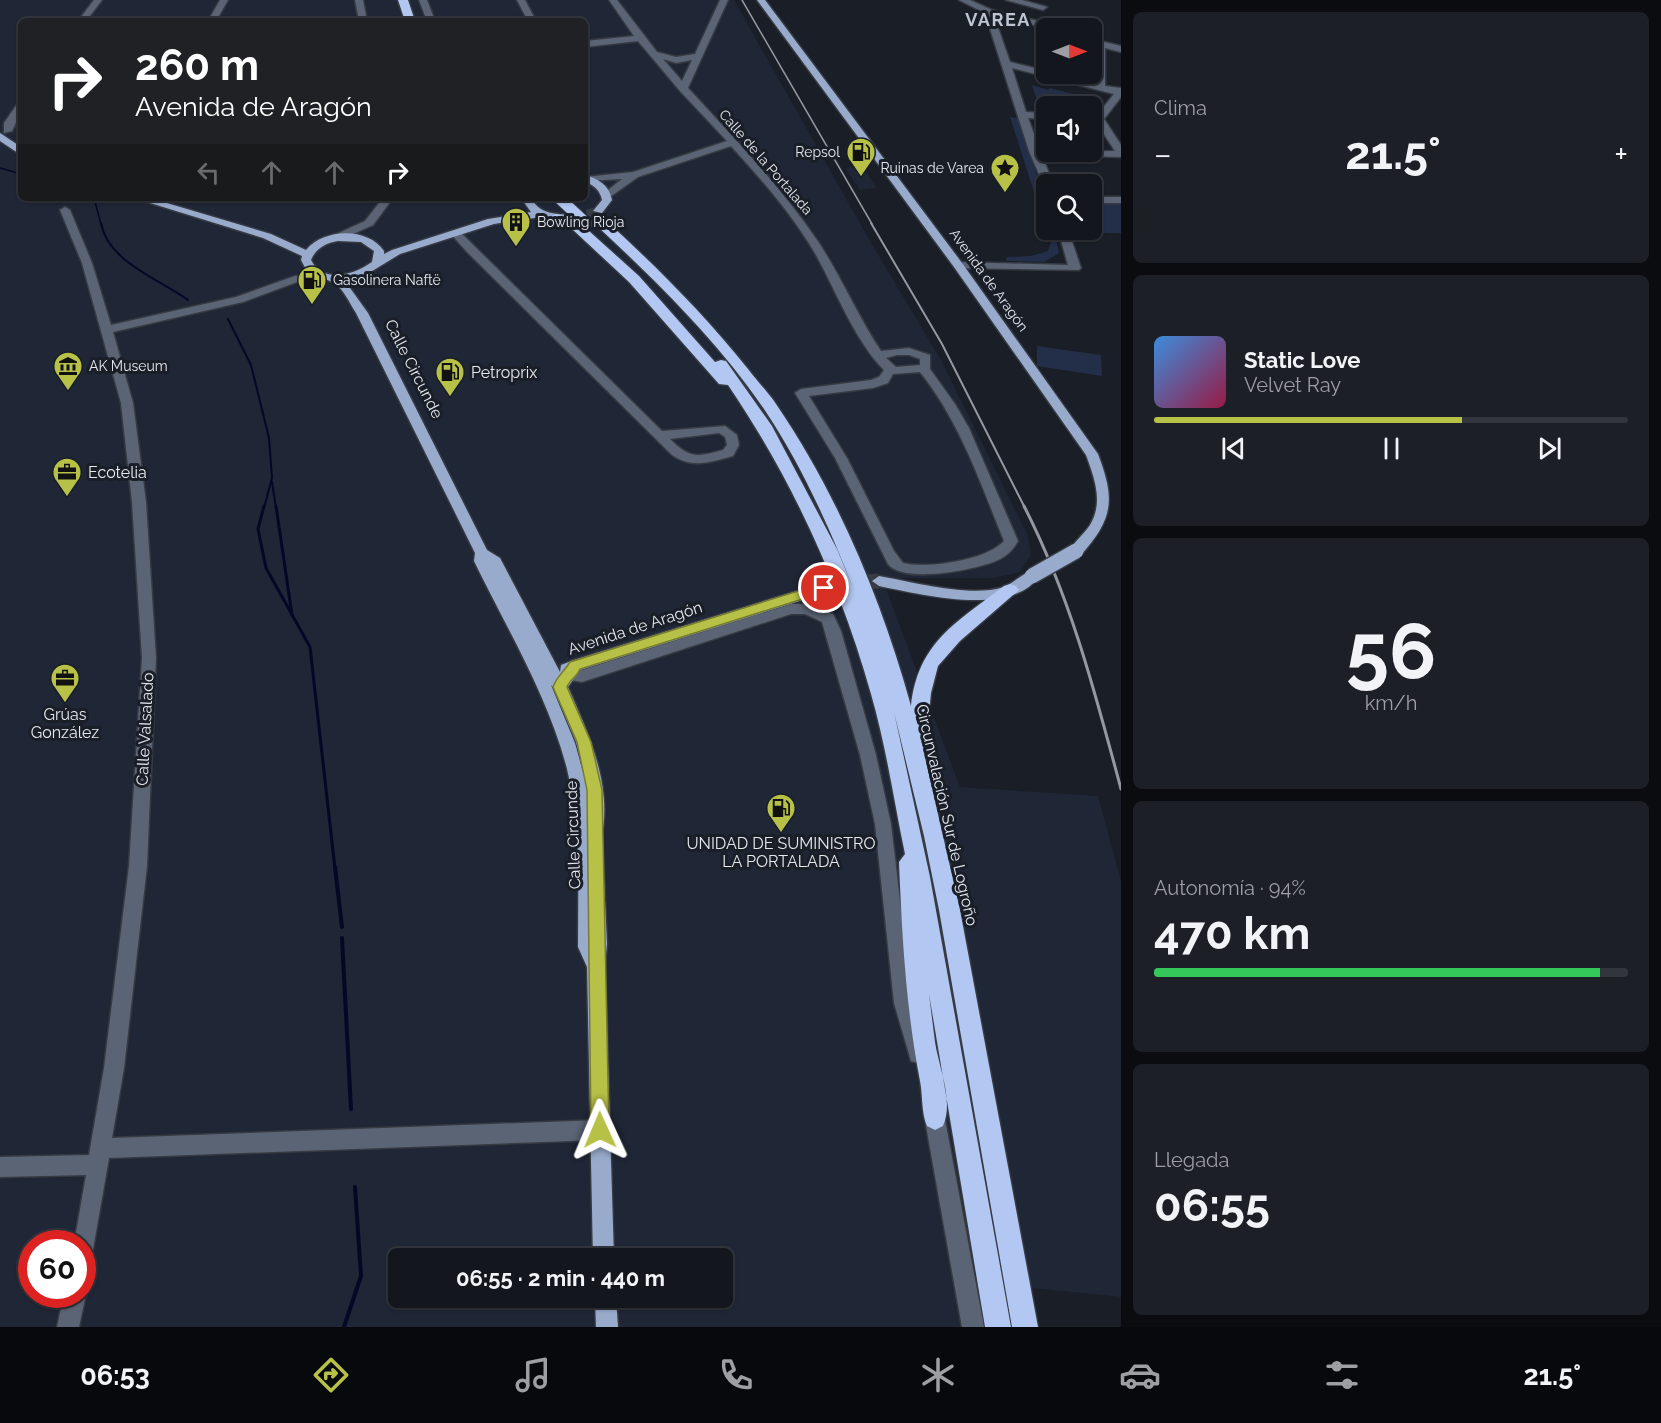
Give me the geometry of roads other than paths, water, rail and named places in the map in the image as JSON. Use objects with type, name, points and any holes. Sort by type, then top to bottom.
[{"type":"highway","points":[[403,0],[410,18]]},
{"type":"highway","name":"Circunvalación Sur de Logroño","points":[[567,201],[595,213],[653,285],[705,344],[747,401],[829,549],[848,596],[880,695],[910,828],[998,1327]]},
{"type":"highway","name":"Circunvalación Sur de Logroño","points":[[578,201],[595,213],[689,306],[774,412],[820,492],[845,542],[867,597],[899,690],[942,864],[1025,1327]]},
{"type":"highway","points":[[557,218],[575,225],[668,316],[724,380],[777,453]]},
{"type":"highway","points":[[916,753],[923,682],[930,662],[971,620],[1011,590]]},
{"type":"highway","points":[[910,828],[908,874],[914,958],[924,1042],[934,1094],[935,1118]]},
{"type":"main road","name":"Avenida de Aragón","points":[[761,0],[958,265],[1092,454],[1100,473],[1105,500],[1100,522],[1093,534],[1076,551],[1011,590],[991,594],[961,594],[879,581],[994,585],[1032,576]]},
{"type":"main road","points":[[2,131],[18,140]]},
{"type":"main road","points":[[2,131],[18,149]]},
{"type":"main road","points":[[356,302],[355,285],[358,277],[396,252],[492,221],[541,214],[557,218],[595,213],[604,189],[588,179]]},
{"type":"main road","name":"Calle Circunde","points":[[149,201],[267,236],[307,260],[312,271],[340,282],[356,302],[482,553],[495,562],[561,675],[584,742],[595,790],[598,944],[596,965],[604,1248]]},
{"type":"main road","points":[[171,201],[273,232],[320,242],[356,237],[372,243],[421,244]]},
{"type":"main road","points":[[492,221],[522,201]]},
{"type":"main road","points":[[527,201],[541,214]]},
{"type":"main road","points":[[307,260],[320,242]]},
{"type":"main road","points":[[372,243],[380,252],[377,264]]},
{"type":"main road","points":[[330,278],[363,274]]},
{"type":"main road","name":"Calle Circunde","points":[[482,553],[481,561],[554,708],[567,743],[580,799],[583,829],[587,947],[596,965]]},
{"type":"main road","name":"Avenida de Aragón","points":[[561,675],[824,588]]},
{"type":"main road","points":[[513,625],[526,639],[544,670],[561,675],[551,686],[569,724],[567,743]]},
{"type":"main road","points":[[606,1308],[607,1327]]},
{"type":"street","points":[[84,18],[98,0]]},
{"type":"street","points":[[214,18],[224,0]]},
{"type":"street","points":[[359,0],[362,18]]},
{"type":"street","points":[[423,0],[430,18]]},
{"type":"street","points":[[521,0],[530,18]]},
{"type":"street","name":"Calle de la Portalada","points":[[612,0],[639,38],[742,154],[808,235],[879,356],[890,369]]},
{"type":"street","points":[[683,89],[724,0]]},
{"type":"street","points":[[963,0],[989,12],[1036,23]]},
{"type":"street","points":[[972,5],[989,0]]},
{"type":"street","points":[[1010,0],[1043,7]]},
{"type":"street","points":[[989,12],[1044,174]]},
{"type":"street","points":[[588,44],[639,38]]},
{"type":"street","points":[[1102,45],[1121,49]]},
{"type":"street","points":[[654,54],[676,60],[698,56]]},
{"type":"street","points":[[1007,64],[1121,92]]},
{"type":"street","points":[[1102,111],[1121,92]]},
{"type":"street","points":[[0,114],[18,105]]},
{"type":"street","points":[[2,131],[18,108]]},
{"type":"street","points":[[1023,115],[1036,116]]},
{"type":"street","points":[[701,153],[713,139],[713,122]]},
{"type":"street","points":[[1102,128],[1121,154]]},
{"type":"street","points":[[588,178],[634,175],[731,143]]},
{"type":"street","points":[[701,153],[727,151],[742,154]]},
{"type":"street","points":[[1102,153],[1121,154]]},
{"type":"street","points":[[595,213],[634,175]]},
{"type":"street","points":[[1102,200],[1121,200]]},
{"type":"street","points":[[336,238],[369,223],[386,201]]},
{"type":"street","name":"Calle Valsalado","points":[[65,210],[87,263],[126,403],[139,502],[149,658],[138,866],[114,1068],[87,1230]]},
{"type":"street","points":[[369,223],[368,231],[372,243]]},
{"type":"street","points":[[455,233],[658,436],[682,459],[728,453],[733,445],[731,435],[721,429],[658,436]]},
{"type":"street","points":[[958,265],[1075,268],[1066,240]]},
{"type":"street","points":[[295,279],[307,260]]},
{"type":"street","points":[[106,330],[239,300],[295,279],[330,278]]},
{"type":"street","points":[[879,356],[890,352],[914,351],[927,358],[927,363],[923,368],[906,371],[890,369],[884,380],[873,384],[801,393],[841,458],[888,553],[908,581]]},
{"type":"street","points":[[899,567],[907,569],[951,566],[986,560],[1006,549],[1011,541],[976,458],[938,385],[923,368]]},
{"type":"street","points":[[561,675],[582,676],[791,609],[806,609],[828,618],[834,631],[868,755],[880,812],[903,1004],[935,1118],[973,1327]]},
{"type":"street","points":[[0,1167],[100,1157],[600,1130]]},
{"type":"street","points":[[68,1327],[72,1308]]},
{"type":"waterway","points":[[0,168],[18,173]]},
{"type":"waterway","points":[[95,201],[101,224]]},
{"type":"waterway","points":[[101,223],[105,236],[124,259],[188,300]]},
{"type":"waterway","points":[[228,319],[251,365],[269,438],[272,478],[264,508]]},
{"type":"waterway","points":[[272,482],[276,508]]},
{"type":"waterway","points":[[264,506],[258,529],[266,568],[292,615]]},
{"type":"waterway","points":[[276,506],[292,615]]},
{"type":"waterway","points":[[292,615],[310,647],[335,869]]},
{"type":"waterway","points":[[335,867],[342,927]]},
{"type":"waterway","points":[[342,938],[351,1109]]},
{"type":"waterway","points":[[344,1327],[361,1276],[355,1187]]},
{"type":"tunnel","points":[[574,218],[598,211]]},
{"type":"tunnel","points":[[823,588],[839,584],[879,581]]},
{"type":"railway","points":[[742,0],[872,224]]},
{"type":"railway","points":[[871,223],[942,344],[1024,506]]},
{"type":"railway","points":[[1024,506],[1055,575],[1080,645],[1121,789]]},
{"type":"place","name":"Repsol","points":[[861,178]]},
{"type":"place","name":"Ruinas de Varea","points":[[1005,194]]},
{"type":"place","name":"Bowling Rioja","points":[[516,248]]},
{"type":"place","name":"Gasolinera Naftë","points":[[312,306]]},
{"type":"place","name":"AK Museum","points":[[68,392]]},
{"type":"place","name":"Petroprix","points":[[450,398]]},
{"type":"place","name":"Ecotelia","points":[[67,498]]},
{"type":"place","name":"Grúas González","points":[[65,704]]},
{"type":"place","name":"UNIDAD DE SUMINISTRO LA PORTALADA","points":[[781,834]]},
{"type":"district","name":"VAREA","points":[[998,19]]}]
